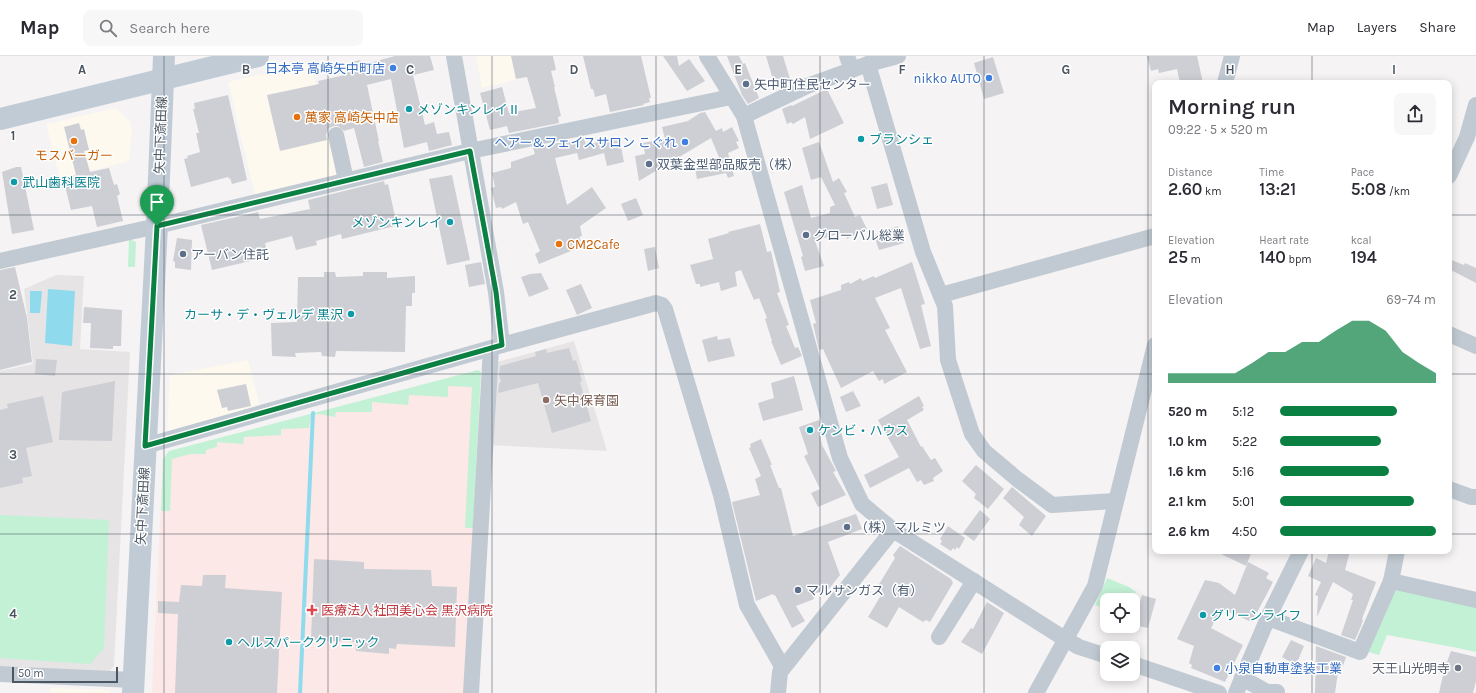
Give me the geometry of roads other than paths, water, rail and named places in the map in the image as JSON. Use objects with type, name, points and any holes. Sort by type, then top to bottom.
[{"type":"street","name":"矢中下斎田線","points":[[133,687],[157,226],[164,56]]},
{"type":"street","points":[[0,119],[258,56]]},
{"type":"street","points":[[454,56],[496,292],[496,347],[472,693]]},
{"type":"street","points":[[707,56],[744,116],[840,458],[862,504],[893,530],[1065,639],[1079,647],[1100,654]]},
{"type":"street","points":[[744,116],[807,86],[850,63],[868,64],[898,56]]},
{"type":"street","points":[[1226,80],[1232,56]]},
{"type":"street","points":[[868,64],[923,252],[945,306],[948,360],[972,434],[984,451],[1017,479],[1052,505],[1115,501]]},
{"type":"street","points":[[0,261],[157,226],[470,151],[731,97]]},
{"type":"street","points":[[1452,170],[1467,137],[1476,105]]},
{"type":"street","points":[[336,134],[346,180]]},
{"type":"street","points":[[941,295],[1152,237]]},
{"type":"street","points":[[145,446],[656,303],[662,305],[665,309],[721,495],[747,605],[783,668]]},
{"type":"street","points":[[1452,335],[1476,346]]},
{"type":"street","points":[[1036,693],[1095,586],[1115,501],[1151,374]]},
{"type":"street","points":[[1452,490],[1471,497],[1476,497]]},
{"type":"street","points":[[778,693],[780,672],[893,530]]},
{"type":"street","points":[[1236,693],[1268,618],[1299,554]]},
{"type":"street","points":[[1268,618],[1360,652],[1391,581],[1396,554]]},
{"type":"street","points":[[939,637],[974,581]]},
{"type":"street","points":[[1391,581],[1476,600]]},
{"type":"street","points":[[1140,666],[1220,693]]},
{"type":"street","points":[[0,674],[133,687]]},
{"type":"street","points":[[1242,678],[1267,692],[1277,692]]},
{"type":"water","points":[[48,289],[75,291],[72,346],[45,343]]},
{"type":"water","points":[[30,291],[42,291],[40,313],[30,313]]},
{"type":"waterway","points":[[300,693],[313,413]]},
{"type":"place","name":"日本亭 高崎矢中町店","points":[[393,68]]},
{"type":"place","name":"nikko AUTO","points":[[989,78]]},
{"type":"place","name":"矢中町住民センター","points":[[746,84]]},
{"type":"place","name":"メゾンキンレイⅡ","points":[[409,109]]},
{"type":"place","name":"萬家 高崎矢中店","points":[[297,117]]},
{"type":"place","name":"ブランシェ","points":[[861,139]]},
{"type":"place","name":"モスバーガー","points":[[74,141]]},
{"type":"place","name":"ヘアー&フェイスサロン こぐれ","points":[[685,142]]},
{"type":"place","name":"双葉金型部品販売（株）","points":[[649,164]]},
{"type":"place","name":"武山歯科医院","points":[[14,182]]},
{"type":"place","name":"メゾンキンレイ","points":[[450,222]]},
{"type":"place","name":"グローバル総業","points":[[806,235]]},
{"type":"place","name":"CM2Cafe","points":[[559,244]]},
{"type":"place","name":"アーバン住託","points":[[183,254]]},
{"type":"place","name":"カーサ・デ・ヴェルデ 黒沢","points":[[351,314]]},
{"type":"place","name":"矢中保育園","points":[[546,400]]},
{"type":"place","name":"ケンビ・ハウス","points":[[810,430]]},
{"type":"place","name":"（株）マルミツ","points":[[847,527]]},
{"type":"place","name":"マルサンガス（有）","points":[[798,590]]},
{"type":"place","name":"医療法人社団美心会 黒沢病院","points":[[312,610]]},
{"type":"place","name":"グリーンライフ","points":[[1203,615]]},
{"type":"place","name":"ヘルスパーククリニック","points":[[229,642]]},
{"type":"place","name":"小泉自動車塗装工業","points":[[1217,668]]},
{"type":"place","name":"天王山光明寺","points":[[1458,668]]}]
